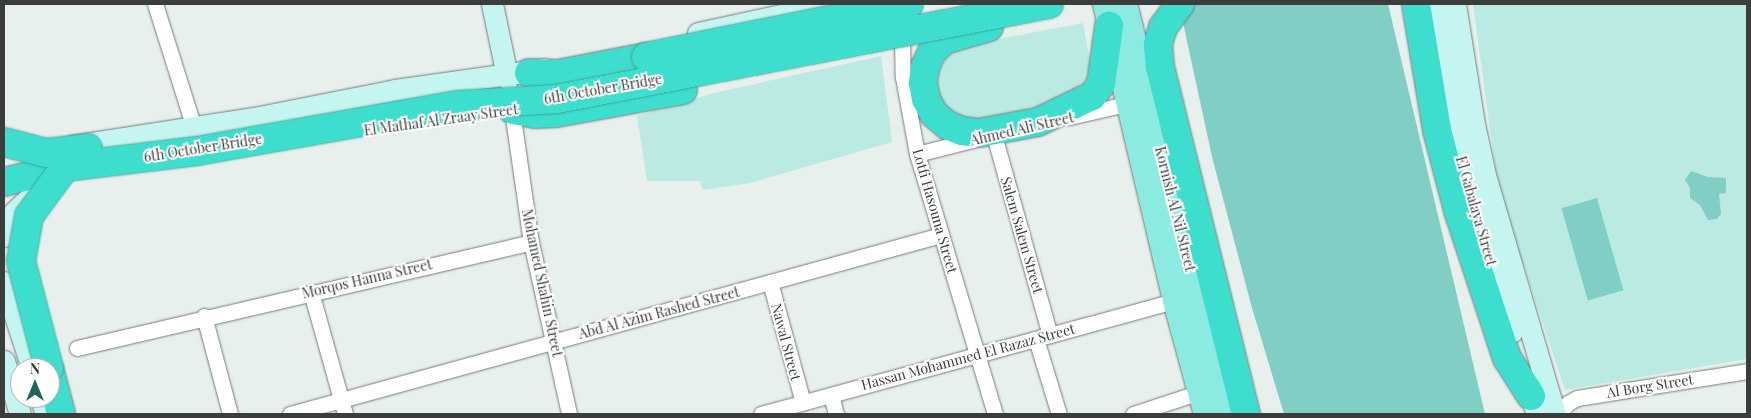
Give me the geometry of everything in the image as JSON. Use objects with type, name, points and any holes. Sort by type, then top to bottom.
[{"type":"highway","points":[[518,75],[558,74],[909,4]]},
{"type":"highway","name":"6th October Bridge","points":[[64,164],[455,93],[567,84],[965,4]]},
{"type":"highway","name":"6th October Bridge","points":[[64,164],[197,151],[457,105],[558,99],[1049,4]]},
{"type":"highway","points":[[1061,4],[1022,19],[961,33],[944,40],[932,52],[925,67],[923,83],[926,100],[934,114],[947,125],[962,131],[987,134],[1038,122],[1092,96],[1101,84],[1107,15]]},
{"type":"highway","points":[[1180,4],[1163,27],[1158,45],[1160,67],[1246,414]]},
{"type":"highway","points":[[1416,4],[1437,130],[1458,210],[1507,358],[1534,405]]},
{"type":"highway","points":[[512,110],[535,114],[556,113],[682,90],[902,45],[976,24],[999,13]]},
{"type":"highway","points":[[4,142],[64,164]]},
{"type":"highway","points":[[4,164],[64,164]]},
{"type":"highway","points":[[4,182],[64,164]]},
{"type":"highway","points":[[46,358],[21,261],[29,216],[64,164]]},
{"type":"main road","name":"Kornish Al Nil Street","points":[[1125,4],[1227,414]]},
{"type":"main road","name":"Kornish Al Nil Street","points":[[1107,15],[1126,104],[1175,301],[1203,403]]},
{"type":"street","points":[[155,4],[194,128]]},
{"type":"street","name":"Mohamed Shahin Street","points":[[492,4],[518,75],[512,110],[531,242],[570,414]]},
{"type":"street","points":[[4,152],[17,154],[194,128],[395,90],[518,75],[609,52],[832,4]]},
{"type":"street","name":"Lotfi Hasouna Street","points":[[902,4],[903,77],[917,154],[995,414]]},
{"type":"street","name":"El Gabalaya Street","points":[[1436,4],[1461,162],[1534,405]]},
{"type":"street","name":"El Gabalaya Street","points":[[1454,4],[1485,175],[1557,414]]},
{"type":"street","name":"El Mathaf Al Zraay Street","points":[[4,236],[14,212],[26,199],[44,186],[64,164],[162,166],[451,116],[512,110],[902,38]]},
{"type":"street","name":"Ahmed Ali Street","points":[[917,154],[987,134],[1126,104]]},
{"type":"street","name":"Salem Salem Street","points":[[987,134],[1043,337],[1059,414]]},
{"type":"street","points":[[64,164],[76,159],[82,144]]},
{"type":"street","name":"Abd Al Azim Rashed Street","points":[[290,414],[343,407],[554,342],[941,235]]},
{"type":"street","name":"Morqos Hanna Street","points":[[77,348],[204,316],[531,242]]},
{"type":"street","points":[[4,282],[29,358]]},
{"type":"street","name":"Nawal Street","points":[[770,282],[803,403]]},
{"type":"street","points":[[311,292],[343,407]]},
{"type":"street","name":"Hassan Mohammed El Razaz Street","points":[[761,414],[1175,301]]},
{"type":"street","points":[[204,316],[230,414]]},
{"type":"street","points":[[4,361],[20,414]]},
{"type":"street","name":"Al Borg Street","points":[[1557,414],[1568,402],[1577,398],[1747,371]]},
{"type":"street","points":[[831,395],[836,414]]},
{"type":"street","points":[[1133,414],[1203,403]]},
{"type":"green space","points":[[1473,4],[1747,4],[1747,359],[1565,390],[1498,189]]},
{"type":"green space","points":[[1083,23],[1090,62],[1086,79],[1059,103],[997,119],[969,120],[953,114],[940,100],[939,71],[948,57],[961,46]]},
{"type":"green space","points":[[881,56],[892,142],[750,183],[703,190],[700,181],[647,181],[637,116],[714,93]]},
{"type":"water","points":[[1179,4],[1388,4],[1485,414],[1284,414],[1252,308],[1212,157]]},
{"type":"water","points":[[1691,171],[1708,177],[1726,178],[1726,193],[1719,194],[1721,214],[1717,219],[1708,220],[1700,205],[1690,198],[1690,188],[1685,180]]},
{"type":"water","points":[[1597,198],[1623,290],[1588,300],[1561,208]]}]
